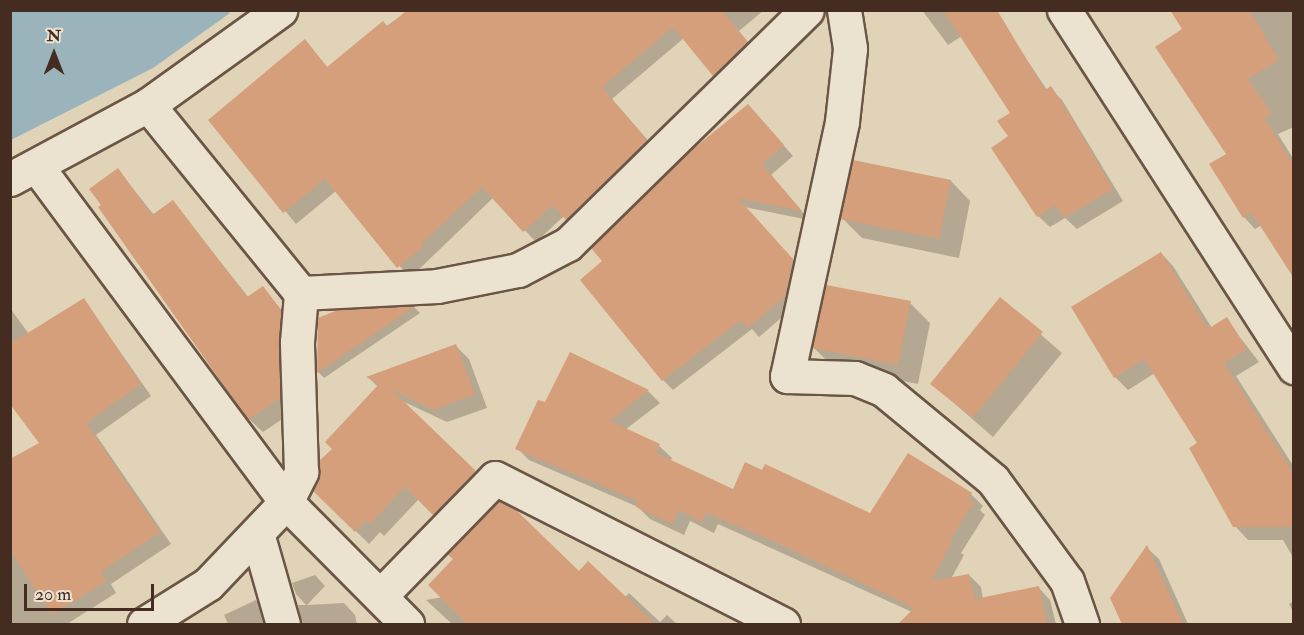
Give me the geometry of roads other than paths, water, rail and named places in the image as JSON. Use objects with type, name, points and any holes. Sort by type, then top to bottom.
[{"type":"street","points":[[280,10],[148,105],[24,174],[286,502],[381,595],[407,624]]},
{"type":"street","points":[[301,293],[437,285],[518,270],[568,244],[807,10]]},
{"type":"street","points":[[844,10],[849,49],[842,122],[787,376],[855,378],[884,390],[993,480],[1067,581],[1082,624]]},
{"type":"street","points":[[1064,10],[1293,367]]},
{"type":"street","points":[[144,624],[208,584],[286,502],[301,472],[297,342],[301,293],[148,105]]},
{"type":"street","points":[[381,595],[495,478],[783,624]]},
{"type":"street","points":[[257,533],[283,624]]},
{"type":"water","points":[[11,11],[228,11],[230,13],[153,68],[11,140]]}]
